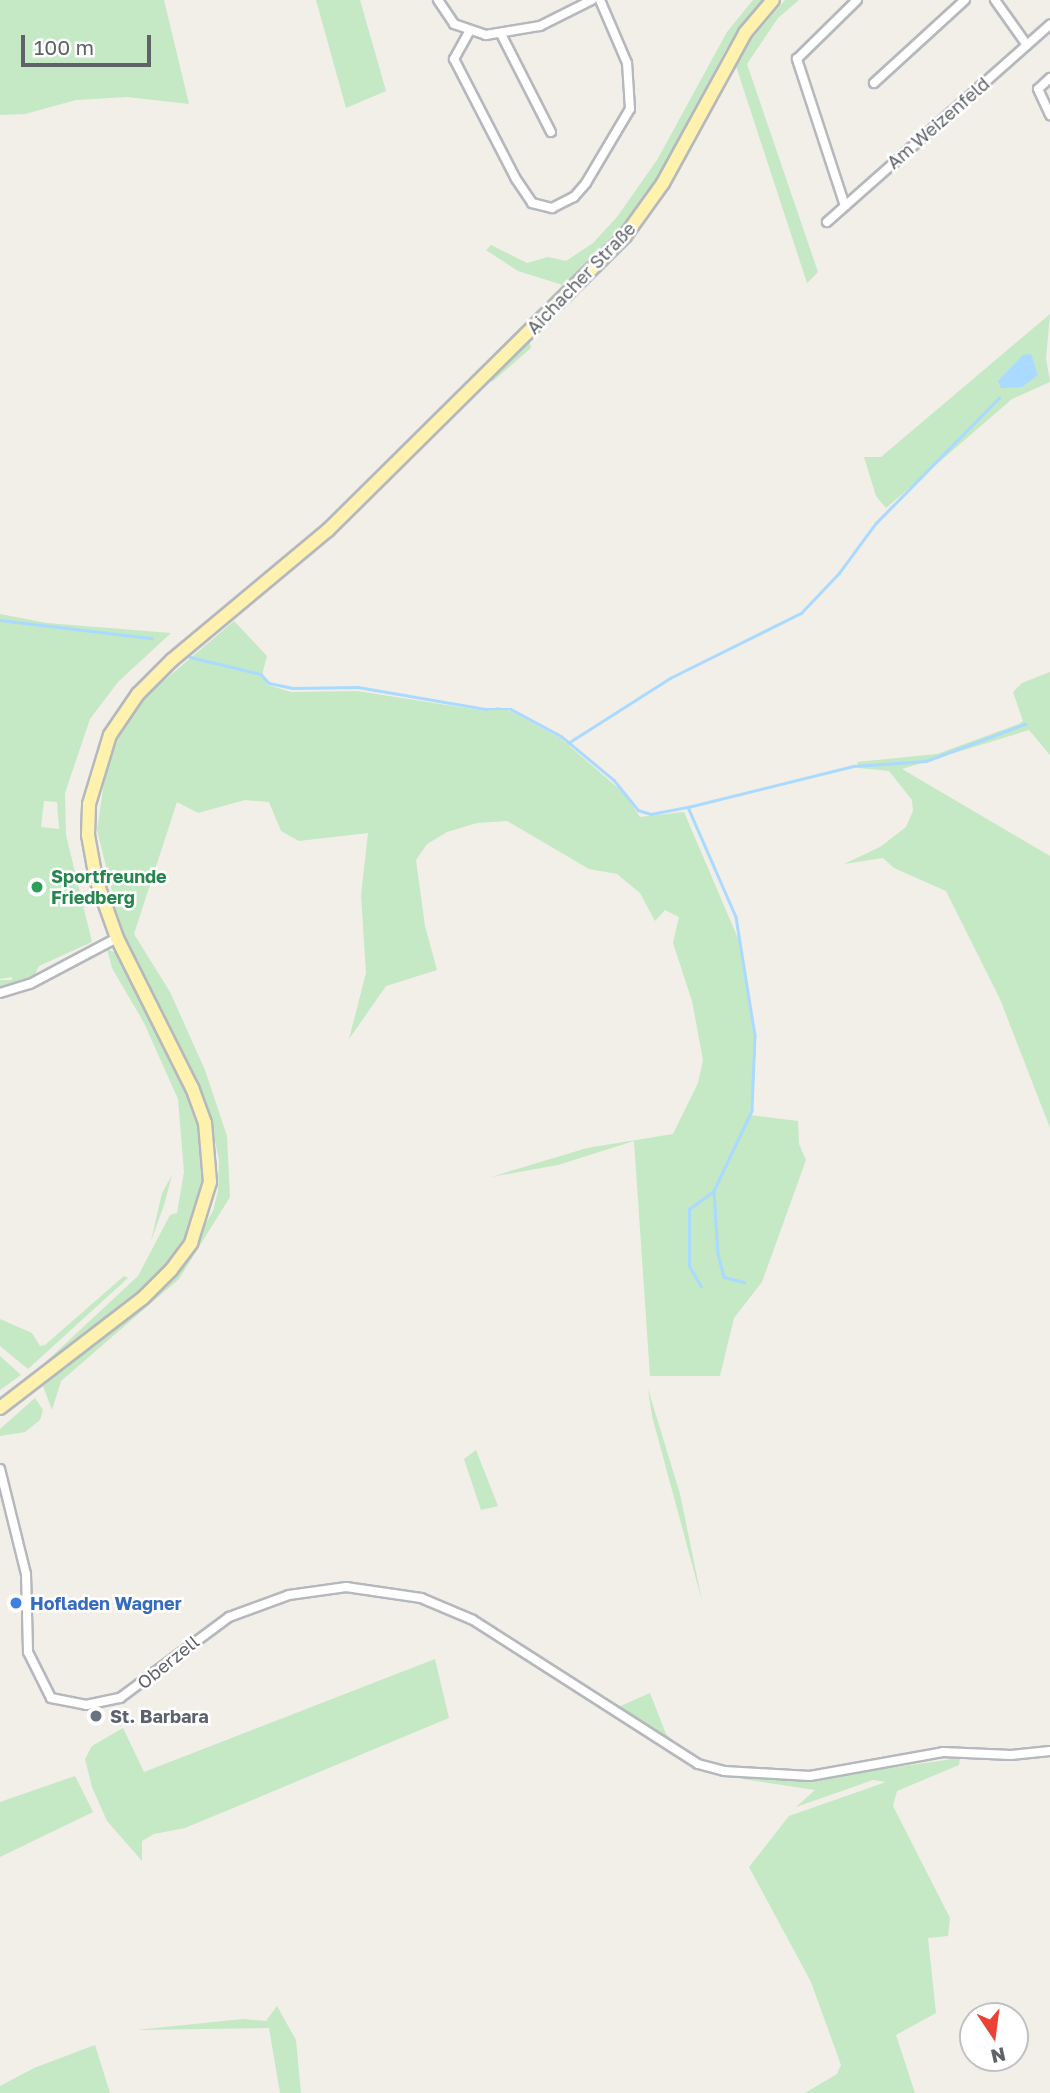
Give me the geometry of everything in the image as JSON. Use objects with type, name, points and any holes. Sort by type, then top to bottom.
[{"type":"main road","name":"Aichacher Straße","points":[[0,1408],[143,1298],[184,1252],[204,1212],[210,1156],[205,1123],[169,1038],[117,938],[96,879],[88,835],[94,774],[110,735],[138,694],[172,660],[328,530],[625,236],[663,183],[744,33],[773,0]]},
{"type":"street","points":[[438,0],[443,13],[469,32],[501,34],[540,26],[590,1]]},
{"type":"street","points":[[469,32],[454,59],[516,180],[532,203],[552,208],[574,197],[586,183],[630,109],[626,64],[600,0]]},
{"type":"street","points":[[845,206],[797,59],[857,0]]},
{"type":"street","points":[[874,83],[965,0]]},
{"type":"street","points":[[995,0],[1027,45]]},
{"type":"street","name":"Am Weizenfeld","points":[[827,222],[1050,25]]},
{"type":"street","points":[[501,34],[551,132]]},
{"type":"street","points":[[1050,78],[1038,89],[1050,114]]},
{"type":"street","points":[[0,993],[49,974],[117,938]]},
{"type":"street","name":"Oberzell","points":[[0,1469],[25,1563],[28,1652],[51,1698],[86,1705],[120,1698],[229,1617],[289,1595],[346,1587],[421,1598],[473,1620],[698,1765],[724,1771],[810,1776],[943,1752],[985,1754],[1050,1751]]},
{"type":"green space","points":[[0,0],[164,0],[189,104],[127,97],[76,100],[25,114],[0,115]]},
{"type":"green space","points":[[316,0],[360,0],[386,91],[346,108]]},
{"type":"green space","points":[[753,0],[763,0],[726,49],[659,176],[635,211],[566,286],[518,271],[486,250],[491,245],[527,263],[548,257],[566,261],[593,243],[617,217],[657,160],[727,32]]},
{"type":"green space","points":[[785,0],[799,0],[778,18],[747,64],[818,272],[807,283],[734,60]]},
{"type":"green space","points":[[1050,314],[1046,358],[1050,382],[1012,399],[886,508],[876,496],[864,457],[881,457]]},
{"type":"green space","points":[[529,339],[531,348],[492,382],[489,377]]},
{"type":"green space","points":[[0,614],[47,623],[171,633],[118,682],[90,719],[65,793],[66,835],[92,942],[39,966],[32,980],[0,990],[0,980],[12,980],[12,977],[0,979]],"holes":[[[44,801],[57,802],[59,829],[41,827]]]},
{"type":"green space","points":[[234,621],[267,656],[262,675],[268,685],[291,692],[357,691],[485,711],[498,707],[511,711],[560,738],[624,793],[640,817],[684,812],[740,943],[756,1051],[750,1115],[798,1121],[799,1144],[806,1160],[762,1282],[734,1318],[720,1376],[650,1376],[634,1141],[558,1165],[491,1177],[587,1148],[673,1134],[698,1083],[703,1060],[692,1001],[673,943],[679,917],[665,910],[655,921],[640,893],[617,874],[589,869],[507,821],[477,823],[447,832],[427,844],[416,860],[425,926],[437,970],[386,986],[349,1039],[366,973],[361,895],[368,833],[299,841],[281,831],[269,802],[245,800],[198,813],[177,802],[134,934],[170,992],[205,1070],[227,1136],[230,1197],[179,1279],[61,1381],[52,1410],[43,1386],[175,1276],[213,1211],[218,1191],[219,1160],[212,1127],[176,1037],[108,902],[113,895],[97,830],[106,769],[120,733],[146,696]]},
{"type":"green space","points":[[1050,672],[1050,755],[1029,730],[902,769],[1050,856],[1050,1128],[1000,999],[946,891],[894,868],[883,858],[844,864],[880,847],[906,827],[913,811],[912,800],[889,771],[859,768],[857,762],[937,754],[1019,724],[1023,721],[1013,692],[1022,683]]},
{"type":"green space","points":[[107,949],[116,953],[188,1093],[201,1131],[203,1183],[186,1239],[166,1266],[139,1294],[37,1370],[138,1276],[170,1215],[177,1213],[184,1172],[178,1099],[144,1023],[112,968]]},
{"type":"green space","points":[[172,1175],[164,1205],[151,1241],[162,1193]]},
{"type":"green space","points":[[124,1276],[128,1278],[28,1369],[0,1346],[0,1319],[32,1333],[40,1346],[45,1345]]},
{"type":"green space","points":[[0,1356],[21,1375],[0,1390]]},
{"type":"green space","points":[[648,1389],[680,1494],[702,1601],[652,1416]]},
{"type":"green space","points":[[35,1398],[43,1410],[40,1420],[25,1432],[0,1436],[0,1429]]},
{"type":"green space","points":[[476,1450],[498,1506],[481,1510],[464,1459]]},
{"type":"green space","points":[[435,1659],[449,1718],[185,1828],[154,1834],[142,1841],[142,1861],[107,1821],[92,1787],[85,1759],[92,1746],[123,1728],[144,1772]]},
{"type":"green space","points":[[650,1693],[666,1734],[684,1752],[616,1708]]},
{"type":"green space","points":[[960,1758],[959,1765],[897,1791],[893,1806],[950,1918],[948,1936],[928,1938],[936,2013],[896,2035],[915,2093],[805,2093],[837,2074],[841,2065],[811,1982],[749,1867],[789,1816],[886,1782],[873,1780],[796,1807],[815,1790],[730,1777],[798,1781]]},
{"type":"green space","points":[[75,1776],[93,1812],[0,1857],[0,1802]]},
{"type":"green space","points":[[277,2006],[296,2040],[301,2093],[280,2093],[269,2028],[136,2030],[243,2019],[266,2021]]},
{"type":"green space","points":[[95,2045],[110,2093],[0,2093],[0,2086],[34,2068]]},
{"type":"water","points":[[1031,354],[1038,375],[1022,387],[1001,388],[998,381],[1023,355]]},
{"type":"waterway","points":[[568,743],[670,678],[801,613],[839,573],[875,524],[999,398]]},
{"type":"waterway","points":[[0,620],[152,638]]},
{"type":"waterway","points":[[190,657],[261,674],[269,683],[292,688],[358,687],[486,709],[511,709],[561,736],[614,780],[638,810],[651,814],[688,807],[736,917],[755,1035],[752,1111],[714,1191],[718,1254],[724,1277],[744,1282]]},
{"type":"waterway","points":[[688,807],[854,766],[926,761],[1025,724]]},
{"type":"waterway","points":[[701,1287],[689,1266],[689,1209],[714,1191]]},
{"type":"place","name":"Sportfreunde Friedberg","points":[[37,887]]},
{"type":"place","name":"Hofladen Wagner","points":[[16,1603]]},
{"type":"place","name":"St. Barbara","points":[[96,1716]]}]
